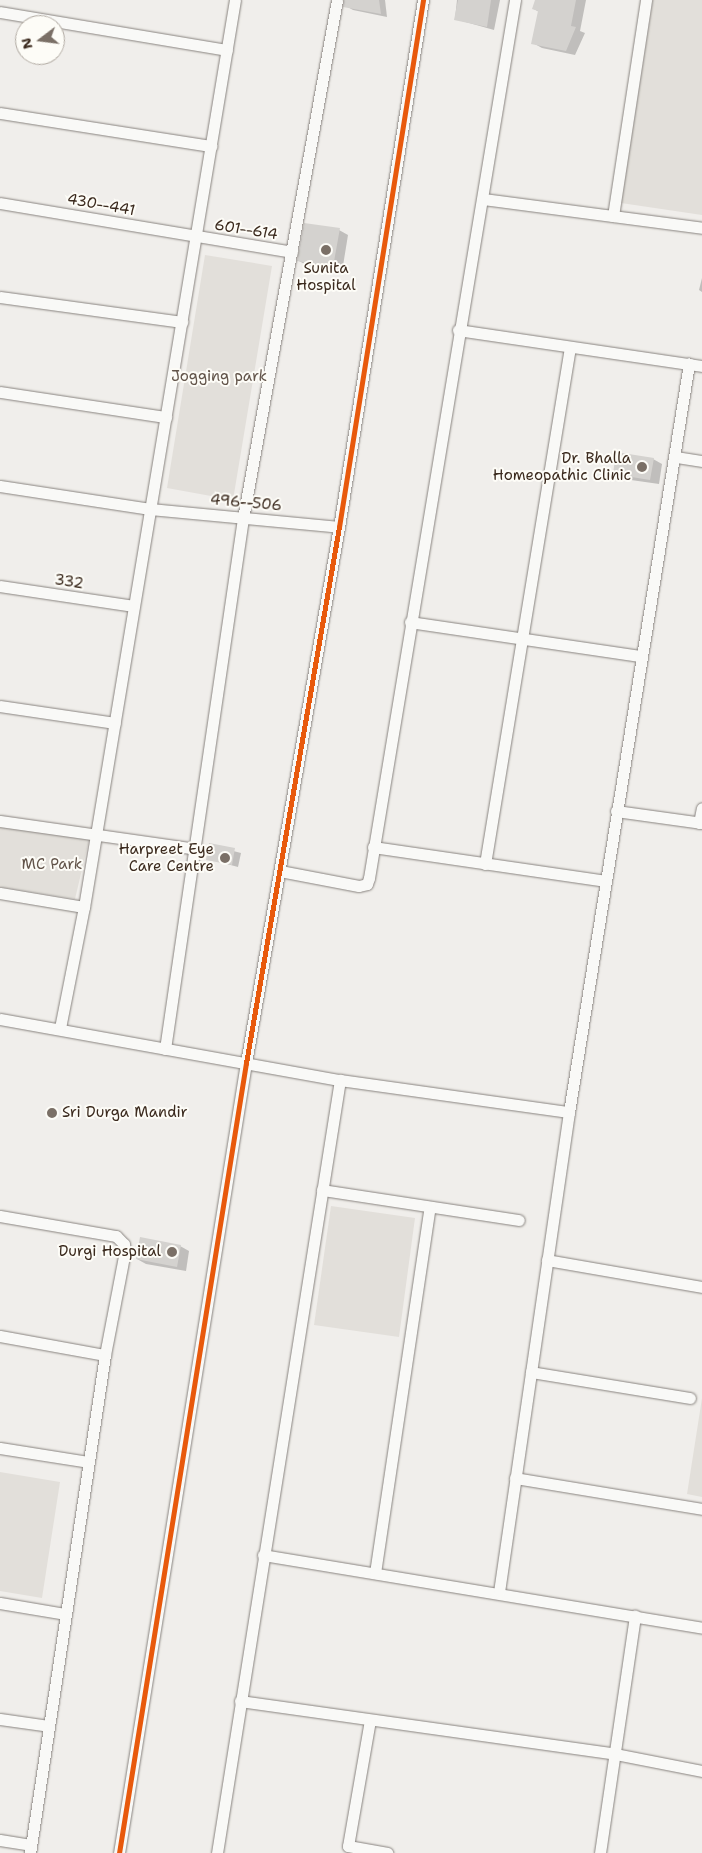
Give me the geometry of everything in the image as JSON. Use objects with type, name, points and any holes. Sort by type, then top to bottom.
[{"type":"street","points":[[2,0],[0,12],[227,50]]},
{"type":"street","points":[[60,1028],[84,907],[235,0]]},
{"type":"street","points":[[165,1049],[196,849],[243,518],[337,0]]},
{"type":"street","points":[[119,1853],[246,1063],[339,527],[423,0]]},
{"type":"street","points":[[280,871],[359,886],[366,884],[369,878],[458,330],[483,200],[515,0]]},
{"type":"street","points":[[613,216],[646,0]]},
{"type":"street","points":[[0,112],[211,146]]},
{"type":"street","points":[[483,200],[702,228]]},
{"type":"street","name":"430--441","points":[[0,203],[196,237]]},
{"type":"street","name":"601--614","points":[[196,237],[292,252]]},
{"type":"street","points":[[0,297],[182,322]]},
{"type":"street","points":[[458,330],[702,366]]},
{"type":"street","points":[[485,864],[570,347]]},
{"type":"street","points":[[499,1592],[546,1260],[640,656],[676,457],[689,364]]},
{"type":"street","points":[[0,392],[166,418]]},
{"type":"street","points":[[676,457],[702,461]]},
{"type":"street","name":"496--506","points":[[0,486],[150,509],[339,527]]},
{"type":"street","name":"332","points":[[0,586],[134,606]]},
{"type":"street","points":[[410,622],[640,656]]},
{"type":"street","points":[[0,706],[115,723]]},
{"type":"street","points":[[616,811],[701,823],[702,808]]},
{"type":"street","points":[[0,820],[196,849]]},
{"type":"street","points":[[373,846],[605,882]]},
{"type":"street","points":[[0,894],[84,907]]},
{"type":"street","points":[[0,1019],[60,1028],[340,1080],[569,1112]]},
{"type":"street","points":[[217,1853],[340,1080]]},
{"type":"street","points":[[322,1190],[520,1220]]},
{"type":"street","points":[[375,1573],[430,1207]]},
{"type":"street","points":[[0,1216],[121,1239],[125,1251],[105,1355],[88,1462],[30,1849],[0,1840]]},
{"type":"street","points":[[546,1260],[702,1287]]},
{"type":"street","points":[[0,1336],[105,1355]]},
{"type":"street","points":[[531,1372],[690,1398]]},
{"type":"street","points":[[0,1448],[88,1462]]},
{"type":"street","points":[[515,1478],[702,1509]]},
{"type":"street","points":[[263,1555],[499,1592],[702,1628]]},
{"type":"street","points":[[0,1604],[66,1614]]},
{"type":"street","points":[[600,1853],[635,1616]]},
{"type":"street","points":[[240,1701],[615,1754],[702,1771]]},
{"type":"street","points":[[0,1719],[49,1726]]},
{"type":"street","points":[[370,1720],[348,1850],[386,1853]]},
{"type":"green space","points":[[653,0],[702,0],[702,215],[621,203]]},
{"type":"green space","name":"Jogging park","points":[[205,255],[272,266],[233,500],[167,488]]},
{"type":"green space","name":"MC Park","points":[[0,826],[89,840],[75,899],[0,887]]},
{"type":"green space","points":[[331,1206],[415,1218],[399,1337],[314,1325]]},
{"type":"green space","points":[[702,1398],[702,1497],[687,1494]]},
{"type":"green space","points":[[0,1472],[60,1482],[42,1598],[0,1591]]},
{"type":"building","points":[[344,0],[379,0],[381,14],[343,7]]},
{"type":"building","points":[[458,0],[491,0],[487,27],[454,20]]},
{"type":"building","points":[[535,0],[576,0],[571,26],[576,27],[566,51],[531,44],[538,11],[532,9]]},
{"type":"building","points":[[304,223],[340,228],[333,267],[297,261]]},
{"type":"building","points":[[616,452],[654,458],[650,480],[613,474]]},
{"type":"building","points":[[209,843],[235,848],[232,865],[206,860]]},
{"type":"building","points":[[140,1237],[181,1245],[177,1267],[136,1259]]},
{"type":"cycle path","points":[[119,1853],[246,1063],[339,527],[423,0]]},
{"type":"place","name":"Sunita Hospital","points":[[326,250]]},
{"type":"place","name":"Dr. Bhalla Homeopathic Clinic","points":[[642,467]]},
{"type":"place","name":"Harpreet Eye Care Centre","points":[[225,858]]},
{"type":"place","name":"Sri Durga Mandir","points":[[52,1113]]},
{"type":"place","name":"Durgi Hospital","points":[[172,1252]]}]
